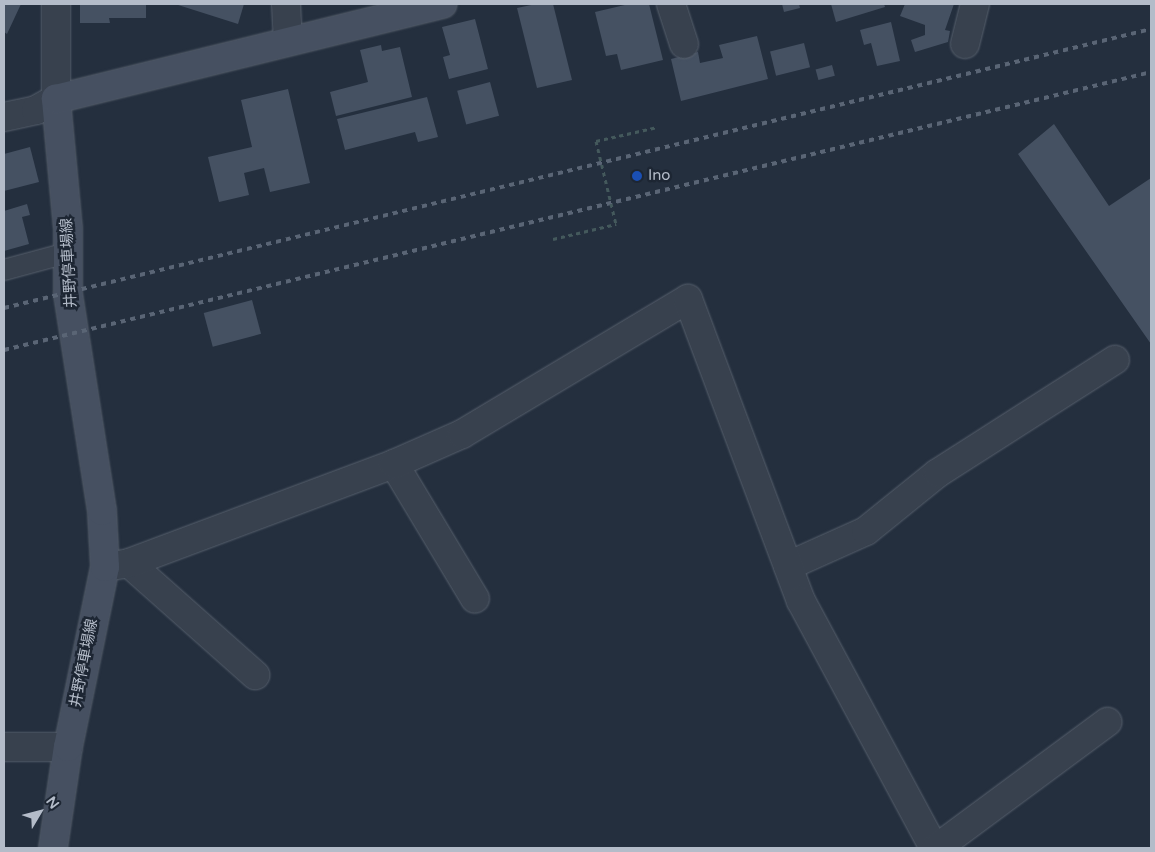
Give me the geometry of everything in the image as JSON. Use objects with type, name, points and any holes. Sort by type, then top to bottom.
[{"type":"main road","points":[[56,99],[442,4]]},
{"type":"main road","name":"井野停車場線","points":[[53,848],[68,747],[117,565],[102,512],[68,293],[68,253],[56,99]]},
{"type":"street","points":[[4,117],[36,110],[56,99],[56,4]]},
{"type":"street","points":[[286,4],[288,41]]},
{"type":"street","points":[[671,4],[684,44]]},
{"type":"street","points":[[965,44],[975,4]]},
{"type":"street","points":[[117,565],[394,464],[462,434],[688,299],[801,601],[936,848],[1107,722]]},
{"type":"street","points":[[788,566],[866,531],[938,473],[1115,360]]},
{"type":"street","points":[[394,464],[475,599]]},
{"type":"street","points":[[117,565],[255,675]]},
{"type":"street","points":[[4,747],[68,747]]},
{"type":"lane","points":[[4,270],[68,253]]},
{"type":"path","points":[[553,239],[616,224],[596,142],[657,127]]},
{"type":"building","points":[[4,4],[21,4],[7,34],[4,32]]},
{"type":"building","points":[[80,4],[146,4],[146,18],[109,18],[110,23],[80,23]]},
{"type":"building","points":[[175,4],[244,4],[238,24]]},
{"type":"building","points":[[536,4],[553,4],[572,80],[537,88],[517,8]]},
{"type":"building","points":[[629,4],[649,4],[663,60],[621,70],[617,54],[606,56],[595,12]]},
{"type":"building","points":[[782,4],[799,4],[800,8],[784,12]]},
{"type":"building","points":[[831,4],[884,4],[885,7],[836,22]]},
{"type":"building","points":[[905,4],[954,4],[945,30],[950,31],[948,42],[915,52],[911,40],[925,35],[925,25],[900,16]]},
{"type":"building","points":[[475,19],[488,69],[449,79],[443,57],[450,55],[442,27]]},
{"type":"building","points":[[891,22],[900,61],[877,66],[871,43],[864,45],[860,30]]},
{"type":"building","points":[[757,36],[768,79],[681,101],[671,59],[698,52],[700,63],[723,58],[719,45]]},
{"type":"building","points":[[804,43],[810,67],[776,76],[770,51]]},
{"type":"building","points":[[381,45],[382,51],[400,47],[412,97],[336,116],[330,92],[368,82],[360,50]]},
{"type":"building","points":[[832,65],[835,76],[818,80],[816,69]]},
{"type":"building","points":[[490,82],[499,116],[466,125],[457,91]]},
{"type":"building","points":[[288,89],[310,183],[270,192],[264,168],[244,173],[249,195],[219,202],[208,157],[252,147],[241,100]]},
{"type":"building","points":[[427,97],[438,137],[418,142],[415,132],[345,150],[337,119]]},
{"type":"building","points":[[1054,124],[1109,206],[1151,178],[1151,344],[1018,154]]},
{"type":"building","points":[[30,147],[39,182],[4,191],[4,154]]},
{"type":"building","points":[[27,204],[30,215],[22,217],[29,244],[4,251],[4,211]]},
{"type":"building","points":[[252,300],[261,334],[213,347],[204,313]]},
{"type":"railway","points":[[4,308],[1151,29]]},
{"type":"railway","points":[[4,350],[1151,72]]},
{"type":"place","name":"Ino","points":[[637,176]]}]
